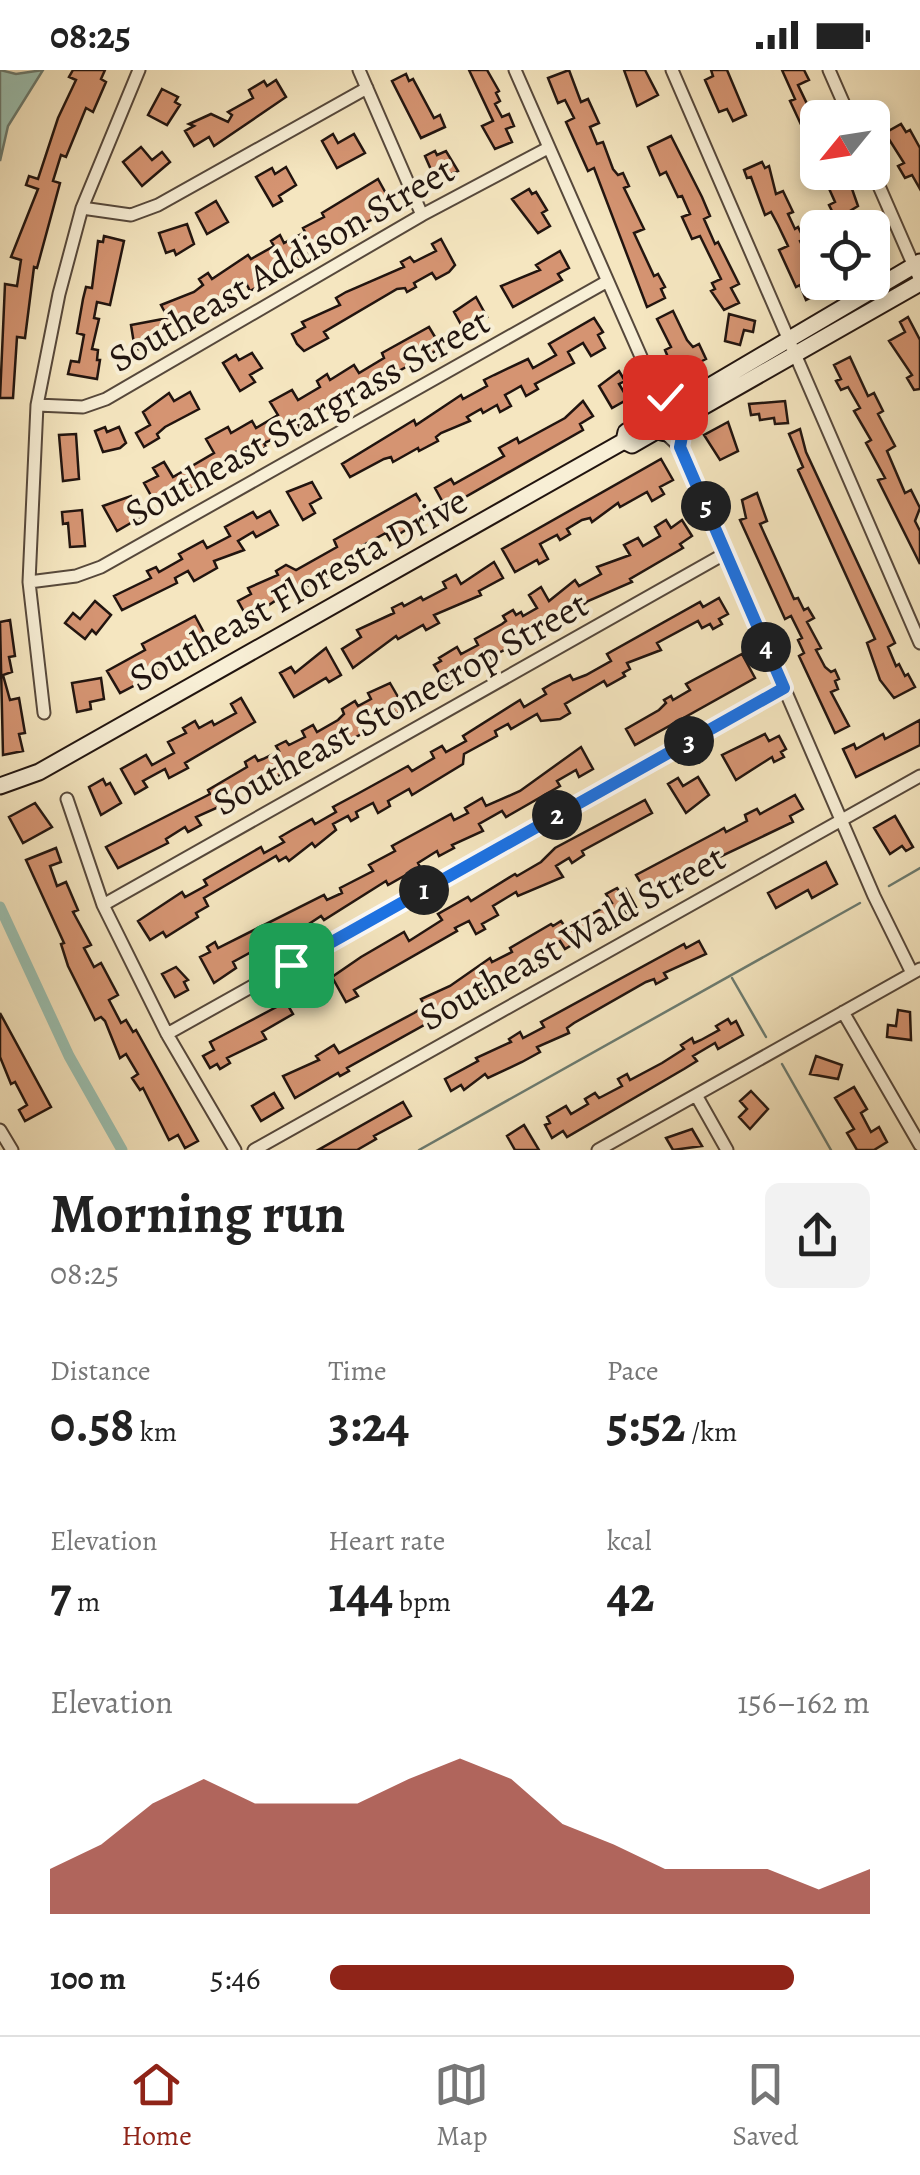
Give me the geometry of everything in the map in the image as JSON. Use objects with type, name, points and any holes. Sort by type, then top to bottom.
[{"type":"street","points":[[44,713],[29,582],[37,404],[59,294],[82,208],[139,70]]},
{"type":"street","points":[[360,70],[422,216]]},
{"type":"street","points":[[515,70],[653,384],[657,421],[680,447],[842,820],[916,971],[598,1150]]},
{"type":"street","points":[[672,70],[920,642]]},
{"type":"street","points":[[830,70],[842,100]]},
{"type":"street","points":[[82,208],[131,215],[158,205],[367,88]]},
{"type":"street","name":"Southeast Addison Street","points":[[37,404],[82,407],[106,398],[548,148]]},
{"type":"street","points":[[657,421],[918,273],[881,190]]},
{"type":"street","name":"Southeast Stargrass Street","points":[[29,582],[76,576],[101,568],[606,282]]},
{"type":"street","points":[[653,384],[680,409],[680,447]]},
{"type":"street","points":[[657,421],[679,428],[680,409]]},
{"type":"street","name":"Southeast Floresta Drive","points":[[0,786],[39,772],[624,441],[632,444],[657,421]]},
{"type":"street","name":"Southeast Stonecrop Street","points":[[103,905],[726,553]]},
{"type":"street","points":[[168,1034],[784,688]]},
{"type":"street","name":"Southeast Wald Street","points":[[254,1150],[920,776]]},
{"type":"street","points":[[67,799],[103,905],[168,1034],[235,1150]]},
{"type":"street","points":[[843,1012],[918,1137]]},
{"type":"street","points":[[696,1095],[728,1150]]},
{"type":"street","points":[[0,1130],[12,1150]]},
{"type":"shaded area","points":[[0,70],[16,74],[43,70],[8,126],[0,161]]},
{"type":"building","points":[[73,70],[105,70],[101,79],[106,82],[93,112],[86,108],[66,157],[61,155],[53,181],[60,183],[37,268],[34,267],[25,338],[17,337],[13,398],[0,398],[5,284],[17,286],[21,260],[11,257],[38,189],[26,185],[29,176],[38,179],[58,118],[76,80],[69,77]]},
{"type":"building","points":[[469,70],[487,70],[499,91],[496,93],[500,101],[495,104],[502,117],[509,114],[514,126],[506,129],[512,142],[495,149],[482,126],[493,121]]},
{"type":"building","points":[[569,70],[581,102],[588,99],[599,123],[590,127],[597,144],[603,142],[613,169],[618,175],[623,173],[629,186],[624,188],[644,229],[634,233],[654,276],[658,274],[665,287],[661,289],[665,298],[647,307],[594,168],[588,171],[566,122],[574,118],[565,100],[558,103],[548,78]]},
{"type":"building","points":[[624,70],[645,70],[658,95],[637,106]]},
{"type":"building","points":[[711,70],[727,70],[746,115],[733,121],[727,109],[719,112],[705,80],[713,76]]},
{"type":"building","points":[[782,70],[804,70],[809,80],[798,85],[805,100],[800,100],[800,122],[790,101],[795,99]]},
{"type":"building","points":[[406,74],[409,81],[413,79],[434,118],[440,115],[445,127],[421,138],[392,81]]},
{"type":"building","points":[[276,80],[286,97],[214,146],[209,137],[194,146],[185,131],[194,126],[189,124],[211,114],[228,122],[232,115],[228,112],[253,98],[249,90],[264,81],[267,86]]},
{"type":"building","points":[[162,89],[178,97],[175,102],[180,105],[167,125],[148,115]]},
{"type":"building","points":[[901,124],[906,132],[910,130],[920,148],[920,189],[912,175],[905,178],[898,166],[904,163],[890,141],[890,130]]},
{"type":"building","points":[[333,134],[338,143],[354,134],[365,153],[337,168],[322,141]]},
{"type":"building","points":[[671,136],[710,216],[704,219],[715,244],[718,242],[739,284],[731,288],[739,303],[724,310],[711,291],[715,289],[712,283],[721,279],[700,236],[692,239],[682,217],[690,214],[682,196],[678,197],[666,172],[660,175],[648,147]]},
{"type":"building","points":[[141,147],[152,160],[162,152],[170,162],[142,186],[123,162]]},
{"type":"building","points":[[435,151],[437,155],[446,151],[458,171],[436,181],[425,156]]},
{"type":"building","points":[[762,162],[765,168],[769,166],[776,194],[783,191],[793,212],[788,214],[800,231],[800,285],[796,287],[779,250],[788,246],[771,212],[765,215],[751,177],[747,178],[744,170]]},
{"type":"building","points":[[286,167],[296,185],[279,196],[282,201],[273,206],[256,177],[272,168],[275,174]]},
{"type":"building","points":[[378,179],[394,208],[350,231],[348,226],[326,238],[330,245],[317,252],[315,249],[286,268],[283,263],[260,276],[264,283],[250,291],[246,283],[229,292],[232,299],[219,306],[215,299],[193,311],[197,319],[187,325],[181,315],[160,327],[162,340],[147,342],[148,347],[135,350],[131,325],[168,318],[161,305],[194,292],[203,285],[199,279],[208,273],[212,279],[248,255],[251,259],[274,246],[271,241],[280,235],[284,243],[305,232],[303,228],[324,217],[322,213]]},
{"type":"building","points":[[529,189],[532,194],[536,192],[547,210],[542,213],[550,226],[538,233],[512,199]]},
{"type":"building","points":[[830,190],[852,190],[858,206],[832,210],[829,205],[835,202]]},
{"type":"building","points":[[216,201],[228,222],[207,234],[196,213]]},
{"type":"building","points":[[187,224],[194,244],[176,255],[174,250],[166,253],[159,233]]},
{"type":"building","points":[[104,236],[124,241],[110,305],[97,302],[94,318],[99,319],[92,349],[98,350],[100,360],[97,379],[68,374],[71,361],[79,362],[84,335],[77,333],[83,299],[86,287],[92,288],[98,241],[103,242]]},
{"type":"building","points":[[441,239],[455,265],[449,272],[436,279],[432,273],[407,292],[405,288],[397,289],[324,332],[328,338],[304,351],[297,344],[292,334],[305,327],[302,322],[340,305],[336,298],[346,292],[404,267],[401,262],[410,257],[414,262],[436,251],[432,244]]},
{"type":"building","points":[[560,251],[569,268],[558,274],[562,280],[513,307],[501,286],[540,270],[536,265]]},
{"type":"building","points":[[476,297],[487,317],[464,330],[454,312]]},
{"type":"building","points":[[673,311],[687,340],[693,347],[699,344],[706,359],[700,362],[702,367],[687,374],[679,357],[670,362],[665,350],[671,347],[657,319]]},
{"type":"building","points":[[729,314],[755,321],[753,332],[744,330],[740,345],[725,341]]},
{"type":"building","points":[[908,317],[920,340],[920,389],[914,390],[907,378],[912,375],[889,341],[905,332],[900,322]]},
{"type":"building","points":[[594,318],[603,332],[598,335],[605,348],[591,356],[583,343],[568,352],[574,363],[535,384],[538,389],[526,396],[521,386],[505,395],[511,406],[500,412],[497,405],[483,413],[481,409],[467,417],[470,421],[441,433],[436,437],[438,441],[419,451],[418,448],[393,462],[391,457],[384,459],[350,477],[342,464],[414,420],[416,425],[461,395],[463,399],[487,386],[484,380],[528,359],[533,368],[556,355],[549,344]]},
{"type":"building","points":[[429,327],[441,347],[431,354],[427,348],[405,361],[408,366],[319,413],[315,407],[294,418],[300,427],[264,443],[266,447],[254,454],[249,445],[230,455],[235,464],[172,500],[168,493],[154,501],[144,483],[158,476],[153,468],[164,462],[173,477],[214,453],[206,439],[228,427],[231,433],[252,421],[256,428],[278,415],[270,402],[292,390],[298,400],[320,387],[317,381],[327,374],[330,380],[354,365],[359,373],[384,358],[382,353]]},
{"type":"building","points":[[252,353],[262,368],[250,375],[255,382],[240,391],[223,363],[236,355],[239,360]]},
{"type":"building","points":[[850,357],[868,396],[874,393],[883,411],[878,414],[895,446],[887,451],[905,493],[911,490],[920,508],[915,521],[920,531],[920,564],[878,480],[885,478],[866,443],[871,440],[854,411],[860,408],[848,387],[841,390],[836,381],[841,379],[834,365]]},
{"type":"building","points":[[619,371],[625,381],[619,384],[628,399],[612,408],[599,386]]},
{"type":"building","points":[[190,392],[199,409],[165,427],[157,434],[159,438],[144,447],[136,433],[150,425],[143,412],[169,393],[174,401]]},
{"type":"building","points":[[583,401],[593,416],[580,424],[583,430],[446,508],[435,488],[451,479],[454,484],[504,456],[499,448],[517,438],[519,443],[565,418]]},
{"type":"building","points":[[785,401],[788,423],[775,424],[774,418],[760,420],[759,414],[751,415],[749,404]]},
{"type":"building","points":[[728,422],[738,451],[720,460],[704,435]]},
{"type":"building","points":[[105,427],[107,432],[119,427],[126,443],[103,452],[95,431]]},
{"type":"building","points":[[800,429],[806,452],[895,643],[888,647],[896,666],[899,664],[915,687],[894,698],[880,680],[867,643],[875,639],[798,470],[803,467],[789,434]]},
{"type":"building","points":[[76,434],[79,479],[63,481],[59,435]]},
{"type":"building","points":[[661,459],[673,480],[660,487],[664,494],[652,501],[647,492],[620,507],[618,503],[592,522],[590,518],[582,520],[567,529],[570,534],[560,540],[557,535],[540,544],[548,559],[539,564],[537,560],[515,572],[502,549]]},
{"type":"building","points":[[312,482],[321,498],[310,504],[315,513],[303,520],[287,492]]},
{"type":"building","points":[[757,493],[767,521],[760,524],[794,599],[798,598],[814,618],[807,622],[821,648],[816,650],[825,667],[831,672],[835,670],[839,679],[835,681],[838,689],[831,692],[849,726],[835,733],[799,656],[804,653],[798,640],[802,638],[791,616],[785,619],[740,520],[746,518],[742,500]]},
{"type":"building","points":[[416,494],[429,515],[390,540],[386,533],[358,548],[360,552],[354,555],[357,561],[327,578],[324,574],[294,596],[290,591],[248,619],[238,601],[251,594],[248,588],[278,575],[276,571],[286,565],[296,570],[337,547],[334,540]]},
{"type":"building","points":[[131,496],[141,517],[117,531],[103,506]]},
{"type":"building","points":[[82,510],[85,546],[70,547],[68,523],[63,524],[62,512]]},
{"type":"building","points":[[270,511],[278,525],[238,541],[244,550],[214,561],[217,568],[194,581],[188,571],[175,578],[177,583],[122,610],[114,596],[151,578],[147,571],[156,567],[159,572],[182,559],[179,554],[203,541],[207,548],[230,536],[225,527],[253,512],[257,518]]},
{"type":"building","points":[[666,520],[671,528],[682,520],[692,536],[680,544],[683,548],[630,579],[632,582],[588,601],[556,625],[552,618],[520,632],[525,640],[490,657],[493,661],[480,668],[475,659],[452,672],[456,678],[446,684],[434,665],[441,661],[439,658],[457,647],[461,654],[478,645],[475,639],[506,621],[503,616],[513,610],[523,616],[537,608],[529,595],[541,587],[549,601],[575,580],[579,586],[601,574],[597,567],[630,555],[624,545],[638,538],[643,546],[660,536],[655,527]]},
{"type":"building","points":[[494,562],[503,578],[479,591],[481,595],[434,615],[439,623],[426,630],[423,625],[398,639],[396,636],[353,668],[342,649],[361,637],[357,630],[394,613],[392,608],[402,603],[404,606],[421,597],[423,600],[446,588],[443,582],[456,575],[461,584]]},
{"type":"building","points":[[719,598],[728,614],[719,619],[722,624],[713,629],[710,624],[702,628],[698,621],[657,643],[661,650],[627,663],[630,669],[623,673],[625,676],[607,686],[604,681],[565,704],[570,713],[560,719],[541,721],[537,714],[511,729],[508,724],[495,731],[497,736],[464,754],[463,764],[412,795],[409,789],[388,801],[390,806],[378,813],[373,803],[356,812],[358,817],[351,821],[348,816],[333,824],[336,830],[315,847],[312,843],[289,861],[286,857],[279,861],[276,856],[204,898],[208,906],[196,913],[198,917],[166,937],[163,932],[150,940],[138,921],[182,892],[185,897],[207,885],[204,880],[261,847],[264,853],[284,842],[280,837],[292,830],[312,819],[315,824],[336,812],[333,807],[408,766],[412,771],[434,758],[431,752],[442,746],[446,752],[466,741],[463,736],[520,700],[524,707],[546,694],[543,689],[553,683],[570,675],[573,680],[586,675],[611,661],[607,654],[700,602],[703,607]]},
{"type":"building","points":[[95,601],[111,615],[96,634],[92,630],[85,639],[65,623],[73,613],[80,619]]},
{"type":"building","points":[[195,616],[209,642],[200,648],[196,641],[172,654],[176,661],[142,675],[145,680],[120,693],[107,671],[145,650],[142,644]]},
{"type":"building","points":[[10,620],[15,656],[9,657],[12,672],[3,675],[10,700],[19,698],[25,733],[19,734],[23,751],[3,755],[0,622]]},
{"type":"building","points":[[326,648],[341,675],[329,682],[326,678],[294,697],[280,673],[291,667],[295,673]]},
{"type":"building","points":[[742,654],[755,678],[635,745],[626,729],[659,710],[666,703],[664,700],[671,696],[673,700],[690,690],[686,684]]},
{"type":"building","points":[[101,678],[104,699],[90,702],[91,709],[77,712],[72,683]]},
{"type":"building","points":[[390,683],[405,709],[396,714],[392,707],[358,724],[363,733],[349,741],[346,736],[290,762],[295,772],[285,777],[283,773],[265,784],[262,778],[254,782],[252,779],[236,789],[241,797],[196,817],[201,825],[188,832],[185,827],[166,839],[168,843],[118,868],[106,847],[210,794],[208,790],[247,767],[245,762],[255,756],[258,761],[263,759],[279,751],[276,746],[305,737],[302,731],[313,725],[317,732],[338,720],[344,714],[342,709],[355,701],[358,706],[371,699],[368,693]]},
{"type":"building","points":[[241,698],[255,722],[185,763],[188,768],[169,778],[165,769],[143,781],[147,787],[135,794],[121,769],[146,755],[152,765],[174,753],[168,742],[186,733],[183,728],[195,721],[199,728],[212,721],[214,725],[236,713],[231,704]]},
{"type":"building","points":[[920,720],[920,745],[856,777],[843,749],[854,744],[856,749],[883,734],[885,739]]},
{"type":"building","points":[[765,734],[769,741],[779,736],[786,749],[781,752],[784,757],[774,762],[772,757],[736,780],[722,755]]},
{"type":"building","points":[[581,747],[593,769],[579,777],[576,770],[557,781],[560,786],[506,817],[502,811],[479,824],[483,831],[452,845],[454,848],[439,856],[437,851],[418,863],[420,867],[388,885],[386,881],[324,920],[321,916],[259,957],[255,950],[233,962],[236,968],[214,983],[200,957],[210,952],[207,947],[215,942],[218,948],[324,895],[327,900],[342,893],[340,888],[373,871],[369,865],[395,851],[392,846],[451,814],[454,820],[468,813],[465,808],[482,798],[486,806],[520,791]]},
{"type":"building","points":[[698,777],[709,795],[686,813],[668,784],[678,778],[683,786]]},
{"type":"building","points":[[103,779],[106,785],[110,783],[121,803],[101,815],[89,787]]},
{"type":"building","points":[[795,795],[803,809],[790,816],[793,822],[711,861],[681,884],[675,874],[656,886],[661,894],[651,900],[636,875],[724,828],[726,832],[747,821],[745,815],[757,809],[760,814]]},
{"type":"building","points":[[645,800],[652,813],[582,851],[584,855],[572,863],[569,858],[556,866],[563,877],[518,896],[516,892],[493,906],[498,915],[482,924],[485,929],[476,934],[469,921],[455,928],[457,931],[354,990],[358,996],[346,1002],[332,977],[361,957],[404,932],[409,941],[442,920],[438,914],[517,876],[555,848]]},
{"type":"building","points":[[35,803],[52,827],[23,843],[9,817]]},
{"type":"building","points":[[895,816],[913,847],[906,851],[902,846],[890,854],[874,828]]},
{"type":"building","points":[[56,848],[61,862],[50,866],[57,886],[66,882],[78,910],[73,912],[91,945],[84,948],[94,967],[101,963],[118,995],[109,1000],[121,1023],[126,1020],[133,1032],[136,1030],[198,1141],[185,1148],[178,1135],[169,1140],[143,1088],[140,1090],[132,1078],[138,1074],[126,1054],[120,1058],[105,1021],[101,1017],[95,1020],[68,966],[61,944],[64,943],[26,860]]},
{"type":"building","points":[[826,862],[837,884],[812,898],[808,890],[776,908],[768,893]]},
{"type":"building","points":[[617,888],[620,892],[626,889],[637,909],[627,915],[624,909],[604,920],[607,925],[573,940],[575,943],[565,949],[560,941],[539,954],[544,962],[529,971],[526,966],[514,969],[496,980],[499,986],[487,993],[485,990],[465,1001],[462,996],[441,1008],[444,1014],[295,1098],[283,1076],[319,1060],[316,1056],[334,1045],[339,1053],[414,1013],[425,1006],[421,999],[450,986],[490,958],[492,962],[512,952],[510,948],[551,924],[561,921],[566,928],[612,903],[606,894]]},
{"type":"building","points":[[699,941],[706,954],[664,973],[667,978],[656,984],[654,979],[646,982],[574,1023],[567,1028],[569,1033],[537,1047],[540,1052],[522,1062],[488,1078],[485,1074],[464,1090],[461,1085],[451,1091],[445,1079],[478,1061],[476,1058],[511,1042],[509,1039],[520,1032],[523,1038],[544,1027],[541,1022],[684,944],[686,948]]},
{"type":"building","points":[[176,967],[188,980],[184,982],[188,990],[175,997],[162,974]]},
{"type":"building","points":[[286,1002],[293,1014],[262,1032],[266,1039],[227,1058],[230,1063],[220,1069],[217,1064],[210,1068],[203,1056],[214,1050],[210,1042]]},
{"type":"building","points":[[898,1010],[910,1012],[911,1040],[887,1037],[888,1025],[896,1026]]},
{"type":"building","points":[[0,1013],[51,1107],[25,1121],[19,1110],[27,1105],[15,1082],[11,1084],[0,1057]]},
{"type":"building","points":[[728,1019],[731,1024],[736,1021],[743,1035],[718,1049],[715,1043],[693,1056],[697,1061],[684,1069],[567,1137],[563,1131],[552,1138],[545,1125],[550,1123],[547,1117],[566,1106],[571,1114],[588,1104],[585,1099],[595,1093],[599,1098],[622,1086],[618,1079],[627,1074],[630,1080],[662,1063],[684,1049],[681,1045],[692,1038],[694,1043],[701,1040],[719,1030],[716,1026]]},
{"type":"building","points":[[816,1056],[842,1065],[838,1079],[810,1074]]},
{"type":"building","points":[[854,1087],[867,1109],[861,1113],[871,1132],[879,1127],[887,1142],[874,1150],[857,1150],[847,1133],[854,1129],[835,1098]]},
{"type":"building","points":[[751,1091],[768,1109],[750,1129],[739,1117],[747,1109],[740,1101]]},
{"type":"building","points":[[274,1093],[283,1108],[261,1121],[252,1106]]},
{"type":"building","points":[[403,1102],[411,1116],[357,1150],[318,1150]]},
{"type":"building","points":[[524,1125],[539,1150],[515,1150],[507,1136]]},
{"type":"building","points":[[692,1129],[702,1146],[673,1150],[666,1138]]},
{"type":"waterway","points":[[889,886],[920,868]]},
{"type":"waterway","points":[[419,1150],[860,903]]},
{"type":"waterway","points":[[0,907],[69,1056],[122,1150]]},
{"type":"waterway","points":[[732,978],[766,1037]]},
{"type":"waterway","points":[[782,1064],[831,1150]]},
{"type":"route","points":[[291,965],[784,688],[680,447],[685,410],[680,402],[665,397]]}]
